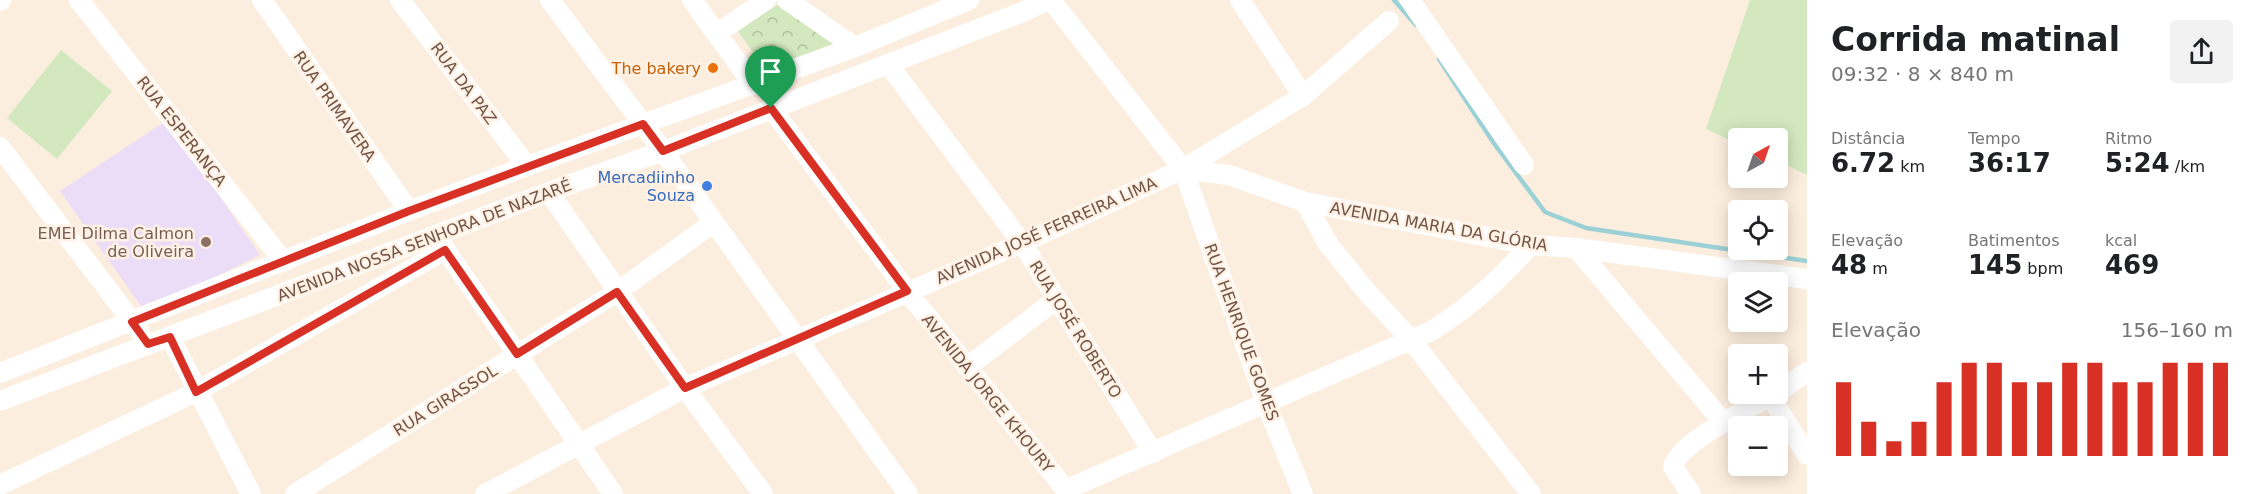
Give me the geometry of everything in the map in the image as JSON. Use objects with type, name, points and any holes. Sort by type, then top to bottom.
[{"type":"street","name":"RUA ESPERANÇA","points":[[79,0],[284,262]]},
{"type":"street","name":"RUA PRIMAVERA","points":[[262,0],[409,211]]},
{"type":"street","name":"RUA DA PAZ","points":[[400,0],[527,166]]},
{"type":"street","points":[[550,0],[663,151],[908,494]]},
{"type":"street","points":[[692,0],[754,85]]},
{"type":"street","points":[[716,34],[766,0]]},
{"type":"street","points":[[787,0],[855,47]]},
{"type":"street","name":"AVENIDA NOSSA SENHORA DE NAZARÉ","points":[[0,373],[409,211],[855,47],[969,0]]},
{"type":"street","name":"AVENIDA NOSSA SENHORA DE NAZARÉ","points":[[0,401],[148,344],[440,243],[549,192],[663,151],[1050,0]]},
{"type":"street","name":"RUA HENRIQUE GOMES","points":[[1050,0],[1183,169],[1266,403],[1303,494]]},
{"type":"street","points":[[1240,0],[1302,96]]},
{"type":"street","points":[[1409,1],[1524,165]]},
{"type":"street","name":"AVENIDA JOSÉ FERREIRA LIMA","points":[[484,494],[685,388],[1022,243],[1183,169],[1302,96],[1389,21]]},
{"type":"street","name":"RUA JOSÉ ROBERTO","points":[[888,64],[1022,243],[1153,453]]},
{"type":"street","name":"AVENIDA JORGE KHOURY","points":[[771,108],[907,291],[1067,492]]},
{"type":"street","points":[[0,147],[148,344]]},
{"type":"street","name":"AVENIDA MARIA DA GLÓRIA","points":[[1183,169],[1229,175],[1305,202],[1531,245],[1576,248],[1807,279]]},
{"type":"street","points":[[549,192],[685,388],[763,494]]},
{"type":"street","points":[[1305,202],[1328,244],[1367,292],[1412,341],[1532,494]]},
{"type":"street","name":"RUA GIRASSOL","points":[[295,494],[617,292],[713,223]]},
{"type":"street","points":[[0,485],[196,392],[440,243],[613,494]]},
{"type":"street","points":[[1067,492],[1412,341],[1456,316],[1488,291],[1531,245]]},
{"type":"street","points":[[1576,248],[1724,423]]},
{"type":"street","points":[[967,367],[1057,299]]},
{"type":"street","points":[[170,337],[196,392],[251,494]]},
{"type":"street","points":[[1788,385],[1807,372]]},
{"type":"street","points":[[1691,494],[1673,467],[1674,460],[1689,446],[1757,404]]},
{"type":"street","points":[[1779,404],[1807,455]]},
{"type":"shaded area","points":[[163,123],[212,185],[260,255],[191,289],[143,309],[60,191]]},
{"type":"green space","points":[[1750,0],[1807,0],[1807,175],[1788,166],[1788,128],[1728,128],[1728,139],[1706,129]]},
{"type":"green space","points":[[777,5],[835,43],[766,70],[737,30]]},
{"type":"green space","points":[[61,50],[112,91],[57,159],[7,118]]},
{"type":"waterway","points":[[1394,0],[1416,25]]},
{"type":"waterway","points":[[1439,59],[1493,142],[1545,212],[1586,228],[1807,261]]},
{"type":"place","name":"The bakery","points":[[713,68]]},
{"type":"place","name":"Mercadiinho Souza","points":[[707,186]]},
{"type":"place","name":"EMEI Dilma Calmon de Oliveira","points":[[206,242]]},
{"type":"route","points":[[771,108],[907,291],[685,388],[617,292],[517,354],[445,250],[196,392],[170,337],[148,344],[132,322],[409,211],[643,124],[663,151],[771,108]]}]
